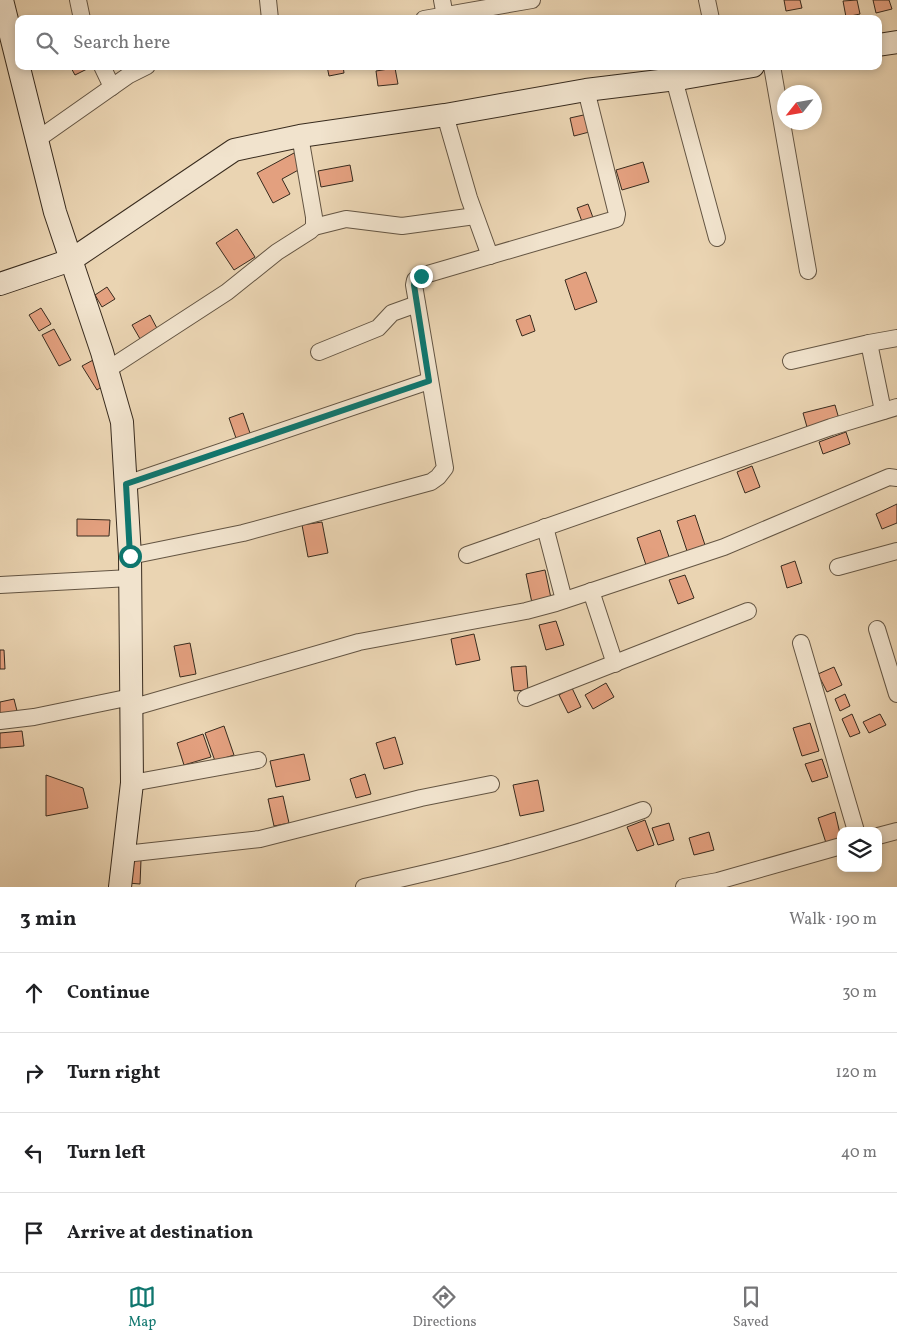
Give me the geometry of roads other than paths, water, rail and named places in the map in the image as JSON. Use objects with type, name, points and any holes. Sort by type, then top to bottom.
[{"type":"street","points":[[2,0],[15,50]]},
{"type":"street","points":[[78,0],[81,15]]},
{"type":"street","points":[[268,0],[270,15]]},
{"type":"street","points":[[431,15],[443,8],[532,0]]},
{"type":"street","points":[[707,0],[710,15]]},
{"type":"street","points":[[882,44],[897,42]]},
{"type":"street","points":[[20,70],[55,212],[94,326],[122,422],[130,567],[132,783],[120,887]]},
{"type":"street","points":[[104,70],[112,87]]},
{"type":"street","points":[[38,139],[112,87],[140,70]]},
{"type":"street","points":[[0,284],[71,260],[234,150],[300,136],[445,115],[586,90],[674,79],[716,70]]},
{"type":"street","points":[[773,70],[808,271]]},
{"type":"street","points":[[674,79],[717,238]]},
{"type":"street","points":[[0,585],[130,567],[243,533],[431,482],[438,477],[445,468],[414,285],[418,277],[616,219],[617,214],[586,90]]},
{"type":"street","points":[[445,115],[475,216],[490,256]]},
{"type":"street","points":[[300,136],[314,217],[314,227]]},
{"type":"street","points":[[105,361],[227,292],[277,252],[314,227],[346,219],[402,226],[475,216]]},
{"type":"street","points":[[319,352],[378,328],[392,313],[417,304]]},
{"type":"street","points":[[791,362],[897,338]]},
{"type":"street","points":[[467,555],[831,426],[890,409],[869,343]]},
{"type":"street","points":[[126,484],[429,381]]},
{"type":"street","points":[[0,722],[131,703],[359,642],[526,611],[724,547],[889,477],[897,478]]},
{"type":"street","points":[[545,527],[564,600]]},
{"type":"street","points":[[838,567],[897,551]]},
{"type":"street","points":[[591,591],[614,664]]},
{"type":"street","points":[[526,698],[748,612]]},
{"type":"street","points":[[877,629],[897,694]]},
{"type":"street","points":[[800,643],[855,827]]},
{"type":"street","points":[[132,783],[258,760]]},
{"type":"street","points":[[125,854],[260,839],[420,798],[491,784]]},
{"type":"street","points":[[364,887],[526,849],[578,834],[643,810]]},
{"type":"street","points":[[882,835],[897,831]]},
{"type":"street","points":[[684,887],[718,881],[837,847]]}]
